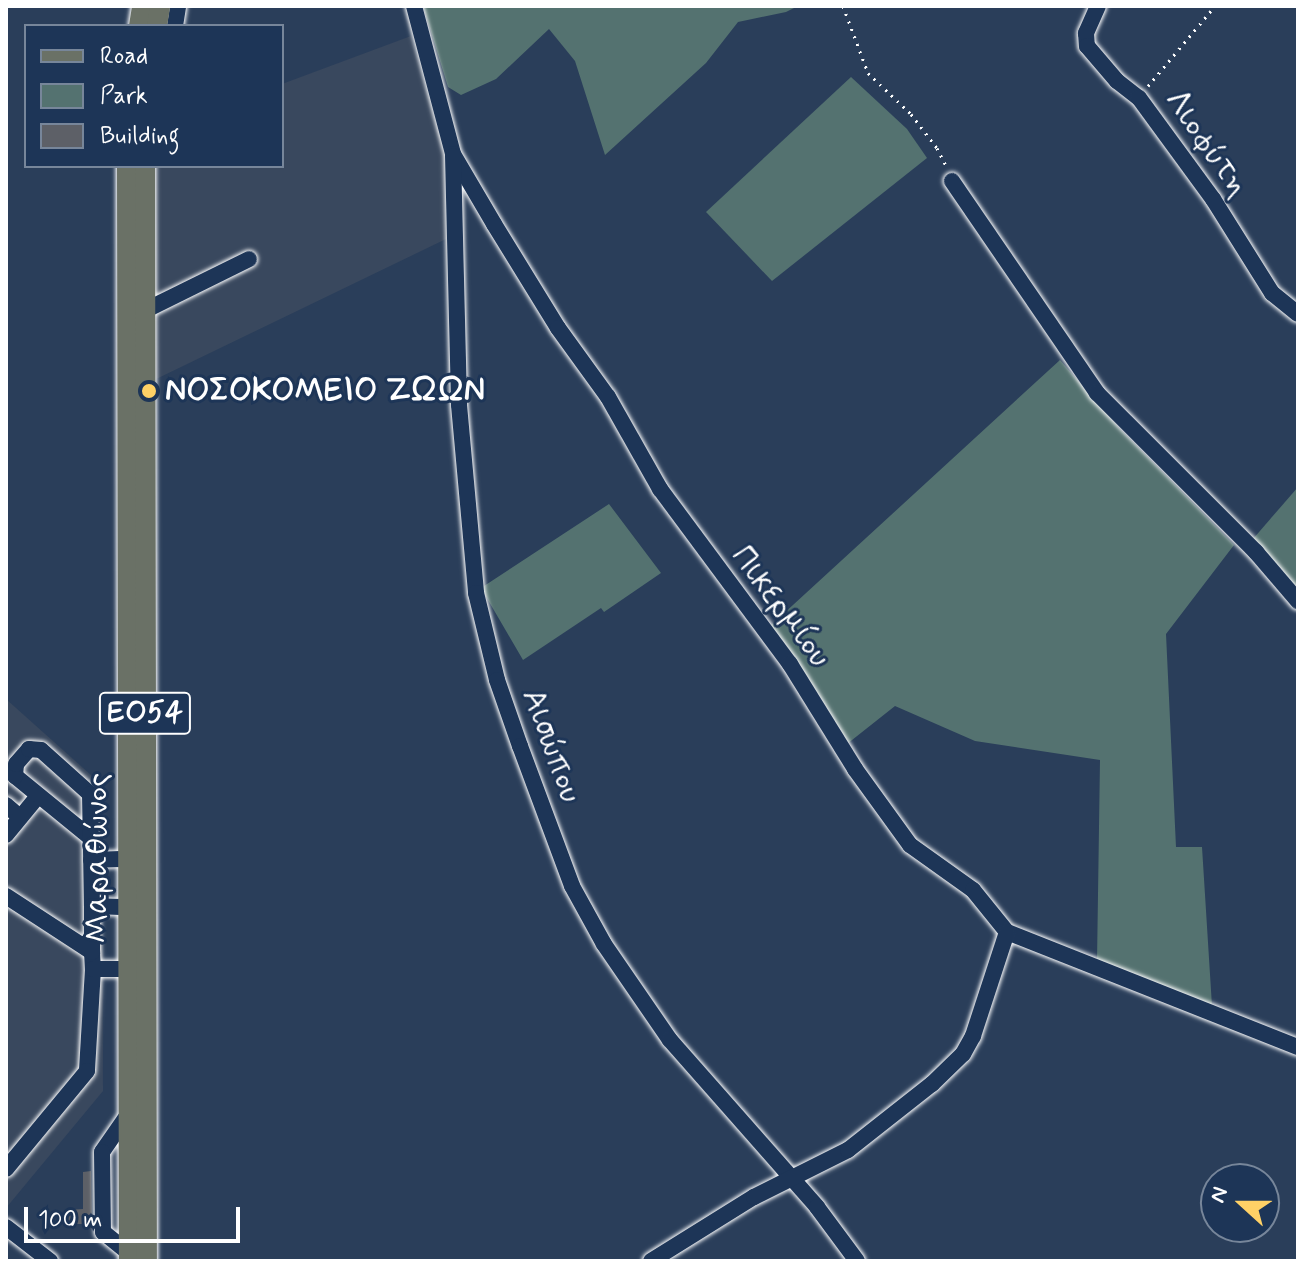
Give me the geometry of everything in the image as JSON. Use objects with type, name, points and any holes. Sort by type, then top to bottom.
[{"type":"main road","name":"Μαραθώνος","points":[[127,168],[129,1113],[135,1258]]},
{"type":"main road","name":"Μαραθώνος","points":[[135,1258],[145,168]]},
{"type":"street","name":"Πικερμίου","points":[[414,6],[453,154],[558,328],[615,409],[660,489],[790,664],[855,769],[910,845],[973,890],[1007,932],[1298,1047]]},
{"type":"street","name":"Λιοφύτη","points":[[1098,6],[1086,33],[1087,46],[1117,81],[1139,98],[1198,176],[1272,293],[1298,314]]},
{"type":"street","name":"Αισώπου","points":[[453,154],[459,405],[476,593],[497,680],[572,886],[604,944],[670,1040],[793,1179],[857,1261]]},
{"type":"street","points":[[952,181],[1097,393],[1256,552],[1298,601]]},
{"type":"street","points":[[144,311],[249,259]]},
{"type":"street","points":[[6,1169],[87,1071],[92,961],[91,838],[89,792],[41,750],[33,747],[25,752],[14,772],[38,796],[91,838]]},
{"type":"street","points":[[6,835],[38,796]]},
{"type":"street","points":[[6,805],[20,817]]},
{"type":"street","points":[[91,860],[128,859]]},
{"type":"street","points":[[6,896],[92,961],[128,969]]},
{"type":"street","points":[[92,906],[128,907]]},
{"type":"street","points":[[651,1261],[754,1197],[848,1150],[963,1054],[973,1036],[1007,932]]},
{"type":"street","points":[[6,1227],[50,1261]]},
{"type":"path","points":[[843,6],[868,73],[911,114],[937,148],[952,181]]},
{"type":"path","points":[[1139,98],[1215,6]]},
{"type":"shaded area","points":[[411,36],[444,152],[446,239],[150,382],[152,168],[284,168],[284,83]]},
{"type":"shaded area","points":[[6,699],[102,785],[103,1091],[6,1208]]},
{"type":"green space","points":[[423,6],[798,6],[786,12],[738,22],[706,63],[605,155],[575,61],[549,29],[496,79],[461,95],[448,87]]},
{"type":"green space","points":[[851,77],[907,129],[927,158],[772,281],[706,212]]},
{"type":"green space","points":[[1060,360],[1118,427],[1234,545],[1166,634],[1176,847],[1202,847],[1212,1006],[1097,961],[1100,760],[975,741],[895,706],[847,744],[769,627]]},
{"type":"green space","points":[[1298,487],[1298,591],[1253,539]]},
{"type":"green space","points":[[609,504],[661,573],[604,612],[601,608],[523,660],[481,588]]},
{"type":"building","points":[[91,1171],[92,1224],[67,1224],[67,1210],[83,1209],[83,1172]]},
{"type":"place","name":"ΝΟΣΟΚΟΜΕΙΟ ΖΩΩΝ","points":[[149,391]]}]
